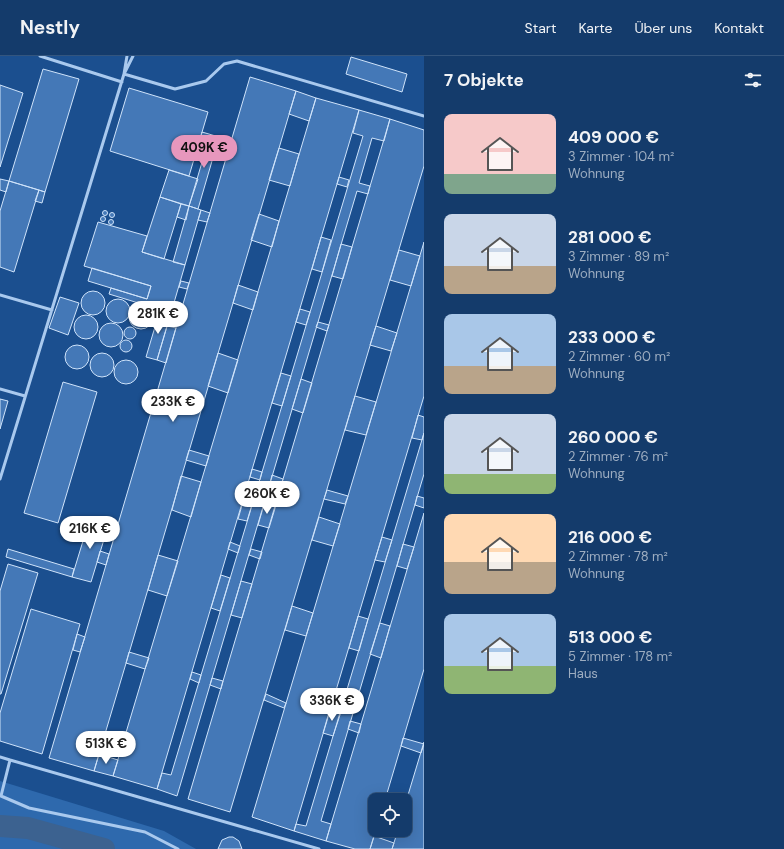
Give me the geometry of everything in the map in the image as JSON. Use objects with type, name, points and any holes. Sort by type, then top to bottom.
[{"type":"lane","points":[[40,56],[122,82]]},
{"type":"lane","points":[[0,479],[122,82],[127,56]]},
{"type":"lane","points":[[124,74],[133,56]]},
{"type":"lane","points":[[124,74],[175,89],[206,81],[224,64],[237,61],[424,116]]},
{"type":"lane","points":[[0,295],[52,310]]},
{"type":"lane","points":[[0,389],[25,396]]},
{"type":"lane","points":[[0,757],[319,849]]},
{"type":"lane","points":[[10,760],[1,796],[29,808],[145,832],[178,849]]},
{"type":"shaded area","points":[[0,781],[164,831],[196,849],[0,849]]},
{"type":"building","points":[[351,57],[407,74],[402,92],[346,74]]},
{"type":"building","points":[[43,69],[79,79],[45,192],[9,181]]},
{"type":"building","points":[[250,77],[296,91],[94,771],[49,758]]},
{"type":"building","points":[[0,85],[23,93],[0,167]]},
{"type":"building","points":[[129,88],[208,112],[189,176],[110,151]]},
{"type":"building","points":[[296,91],[316,98],[309,121],[289,114]]},
{"type":"building","points":[[316,98],[359,110],[157,789],[113,776]]},
{"type":"building","points":[[359,110],[390,119],[384,141],[372,138],[359,183],[370,186],[368,194],[357,191],[177,796],[157,789],[162,773],[171,775],[363,136],[353,133]]},
{"type":"building","points":[[390,119],[424,130],[424,166],[230,812],[188,799]]},
{"type":"building","points":[[202,132],[219,137],[198,209],[189,206],[208,142],[200,139]]},
{"type":"building","points":[[279,148],[299,154],[290,186],[269,180]]},
{"type":"building","points":[[169,170],[198,179],[189,206],[160,197]]},
{"type":"building","points":[[339,177],[349,180],[347,187],[337,184]]},
{"type":"building","points":[[0,179],[9,181],[6,192],[0,190]]},
{"type":"building","points":[[9,181],[39,190],[14,272],[0,267],[0,211]]},
{"type":"building","points":[[39,190],[45,192],[42,203],[35,201]]},
{"type":"building","points":[[160,197],[181,204],[164,259],[142,252]]},
{"type":"building","points":[[181,204],[189,206],[186,220],[177,217]]},
{"type":"building","points":[[189,206],[201,210],[185,265],[173,262]]},
{"type":"building","points":[[105,210],[108,213],[105,216],[102,213]]},
{"type":"building","points":[[201,210],[210,213],[207,222],[198,220]]},
{"type":"building","points":[[112,212],[115,215],[112,218],[109,215]]},
{"type":"building","points":[[259,214],[279,221],[272,247],[251,240]]},
{"type":"building","points":[[103,216],[106,219],[103,222],[100,219]]},
{"type":"building","points":[[111,219],[114,222],[111,225],[108,222]]},
{"type":"building","points":[[98,222],[147,236],[142,252],[185,265],[171,313],[109,294],[111,288],[147,299],[151,286],[84,266]]},
{"type":"building","points":[[321,237],[331,240],[322,272],[312,269]]},
{"type":"building","points":[[424,242],[424,396],[294,831],[252,817]]},
{"type":"building","points":[[341,244],[352,247],[343,279],[332,276]]},
{"type":"building","points":[[399,250],[420,256],[411,286],[390,280]]},
{"type":"building","points":[[92,268],[151,286],[147,299],[88,281]]},
{"type":"building","points":[[181,281],[189,283],[187,289],[179,287]]},
{"type":"building","points":[[238,285],[258,292],[253,310],[233,303]]},
{"type":"building","points":[[93,291],[101,295],[105,303],[101,311],[93,315],[85,311],[81,303],[85,295]]},
{"type":"building","points":[[60,297],[79,303],[68,335],[49,328]]},
{"type":"building","points":[[118,299],[126,303],[130,311],[126,319],[118,323],[110,319],[106,311],[110,303]]},
{"type":"building","points":[[141,305],[149,309],[153,317],[149,325],[141,329],[133,325],[129,317],[133,309]]},
{"type":"building","points":[[300,309],[310,312],[306,325],[296,322]]},
{"type":"building","points":[[160,310],[171,313],[157,360],[146,357]]},
{"type":"building","points":[[86,315],[94,319],[98,327],[94,335],[86,339],[78,335],[74,327],[78,319]]},
{"type":"building","points":[[318,322],[329,325],[327,331],[316,327]]},
{"type":"building","points":[[111,323],[119,327],[123,335],[119,343],[111,347],[103,343],[99,335],[103,327]]},
{"type":"building","points":[[167,326],[176,328],[166,363],[157,360]]},
{"type":"building","points":[[376,326],[397,333],[391,351],[370,345]]},
{"type":"building","points":[[130,327],[134,329],[136,333],[134,337],[130,339],[126,337],[124,333],[126,329]]},
{"type":"building","points":[[126,340],[130,342],[132,346],[130,350],[126,352],[122,350],[120,346],[122,342]]},
{"type":"building","points":[[77,345],[85,349],[89,357],[85,365],[77,369],[69,365],[65,357],[69,349]]},
{"type":"building","points":[[102,353],[110,357],[114,365],[110,373],[102,377],[94,373],[90,365],[94,357]]},
{"type":"building","points":[[218,353],[238,360],[228,393],[208,386]]},
{"type":"building","points":[[126,360],[134,364],[138,372],[134,380],[126,384],[118,380],[114,372],[118,364]]},
{"type":"building","points":[[281,373],[291,376],[282,406],[272,403]]},
{"type":"building","points":[[301,379],[312,383],[303,413],[292,409]]},
{"type":"building","points":[[63,382],[97,392],[58,523],[24,513]]},
{"type":"building","points":[[355,396],[376,402],[366,435],[345,430]]},
{"type":"building","points":[[0,399],[8,401],[0,429]]},
{"type":"building","points":[[418,415],[424,417],[424,433],[422,440],[412,438]]},
{"type":"building","points":[[424,433],[424,474],[321,821],[331,824],[326,841],[294,831],[296,824],[306,826]]},
{"type":"building","points":[[189,450],[209,456],[206,466],[186,460]]},
{"type":"building","points":[[252,469],[262,472],[260,480],[250,477]]},
{"type":"building","points":[[272,475],[283,479],[281,487],[270,483]]},
{"type":"building","points":[[181,476],[201,482],[191,517],[172,510]]},
{"type":"building","points":[[327,490],[348,496],[345,504],[324,499]]},
{"type":"building","points":[[245,495],[254,498],[247,521],[238,519]]},
{"type":"building","points":[[417,496],[424,498],[424,508],[415,505]]},
{"type":"building","points":[[265,501],[276,505],[269,528],[258,525]]},
{"type":"building","points":[[424,513],[424,669],[387,793],[368,793],[368,837],[374,837],[370,849],[355,849],[326,841]]},
{"type":"building","points":[[319,517],[340,524],[333,546],[312,540]]},
{"type":"building","points":[[90,518],[109,523],[91,582],[72,577]]},
{"type":"building","points":[[382,537],[392,540],[385,562],[375,560]]},
{"type":"building","points":[[230,542],[240,546],[238,553],[228,549]]},
{"type":"building","points":[[403,544],[414,547],[407,569],[397,566]]},
{"type":"building","points":[[8,549],[74,569],[72,577],[6,557]]},
{"type":"building","points":[[251,549],[262,552],[260,559],[249,555]]},
{"type":"building","points":[[100,551],[109,554],[106,565],[97,562]]},
{"type":"building","points":[[158,555],[178,561],[167,596],[148,590]]},
{"type":"building","points":[[8,564],[38,573],[0,694],[0,591]]},
{"type":"building","points":[[221,575],[230,578],[220,611],[211,608]]},
{"type":"building","points":[[241,581],[252,584],[242,618],[231,615]]},
{"type":"building","points":[[292,606],[313,613],[306,636],[285,630]]},
{"type":"building","points":[[31,609],[80,624],[42,754],[0,741],[0,713]]},
{"type":"building","points":[[358,616],[368,619],[359,651],[349,648]]},
{"type":"building","points":[[380,623],[390,626],[381,658],[370,654]]},
{"type":"building","points":[[77,634],[85,637],[80,652],[73,650]]},
{"type":"building","points":[[129,652],[149,658],[145,669],[126,663]]},
{"type":"building","points":[[192,672],[201,675],[199,683],[190,679]]},
{"type":"building","points":[[212,678],[223,681],[221,689],[210,685]]},
{"type":"building","points":[[266,694],[286,703],[284,708],[264,700]]},
{"type":"building","points":[[330,709],[341,712],[333,736],[323,733]]},
{"type":"building","points":[[350,721],[361,724],[359,733],[348,729]]},
{"type":"building","points":[[403,738],[424,744],[421,753],[401,746]]},
{"type":"building","points":[[424,742],[424,849],[392,849],[396,837],[412,837],[412,793],[409,793]]},
{"type":"building","points":[[99,754],[118,760],[113,776],[94,771]]},
{"type":"building","points":[[233,837],[239,841],[242,849],[218,849],[222,840]]},
{"type":"building","points":[[374,837],[394,843],[392,849],[370,849]]},
{"type":"waterway","points":[[0,826],[28,828],[104,849]]}]
